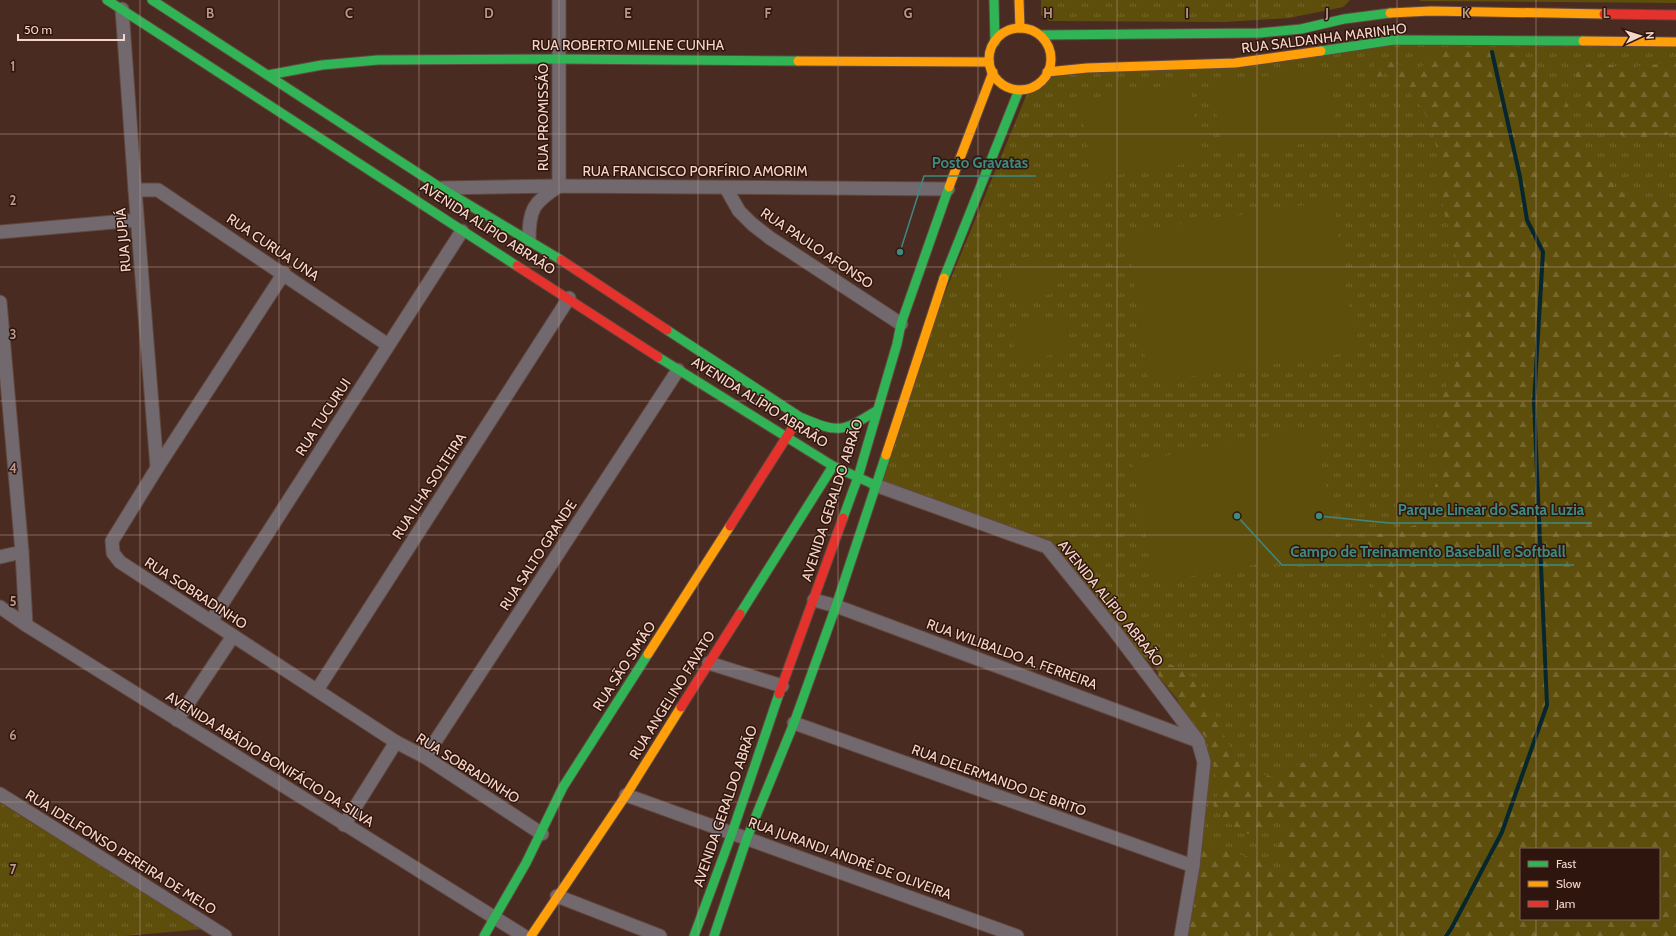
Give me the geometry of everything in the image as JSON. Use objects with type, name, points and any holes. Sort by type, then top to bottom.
[{"type":"street","name":"AVENIDA ALÍPIO ABRAÃO","points":[[108,0],[462,231],[518,262],[569,298],[678,370],[833,466],[875,485],[1047,547],[1114,630],[1198,741],[1204,762],[1193,866],[1181,936]]},
{"type":"street","name":"AVENIDA ALÍPIO ABRAÃO","points":[[152,0],[441,188],[800,417],[827,428],[839,430],[851,427],[876,411]]},
{"type":"street","name":"RUA PROMISSÃO","points":[[558,0],[559,186]]},
{"type":"street","points":[[994,0],[995,42]]},
{"type":"street","points":[[1019,0],[1020,28]]},
{"type":"street","name":"RUA JUPIÁ","points":[[122,9],[157,468]]},
{"type":"street","points":[[1040,35],[1260,33],[1301,29],[1344,19],[1380,14],[1431,11],[1676,15]]},
{"type":"street","points":[[1020,28],[1031,30],[1040,35],[1046,42],[1050,52],[1050,62],[1048,72],[1042,81],[1033,87],[1019,90],[1002,84],[993,72],[989,62],[991,48],[1003,33],[1012,29],[1020,28]]},
{"type":"street","name":"RUA SALDANHA MARINHO","points":[[1048,72],[1087,68],[1235,63],[1394,40],[1676,42]]},
{"type":"street","name":"RUA ROBERTO MILENE CUNHA","points":[[268,75],[322,65],[378,60],[558,59],[989,62]]},
{"type":"street","name":"AVENIDA GERALDO ABRÃO","points":[[694,936],[732,833],[782,686],[858,477],[876,411],[897,344],[901,324],[948,189],[993,72]]},
{"type":"street","points":[[714,936],[747,838],[794,723],[836,606],[948,267],[1019,90]]},
{"type":"street","name":"AVENIDA ALÍPIO ABRAÃO","points":[[527,243],[532,212],[544,196],[559,186]]},
{"type":"street","name":"RUA FRANCISCO PORFÍRIO AMORIM","points":[[441,188],[559,186],[948,189]]},
{"type":"street","name":"RUA PAULO AFONSO","points":[[726,188],[739,211],[752,224],[770,238],[901,324]]},
{"type":"street","name":"RUA CURUA UNA","points":[[135,190],[158,190],[388,345]]},
{"type":"street","points":[[0,232],[137,220]]},
{"type":"street","name":"RUA TUCURUI","points":[[211,621],[462,231]]},
{"type":"street","points":[[925,257],[948,267]]},
{"type":"street","name":"RUA SOBRADINHO","points":[[284,274],[157,468],[112,541],[113,553],[120,562],[396,742],[425,757],[542,834]]},
{"type":"street","name":"RUA ILHA SOLTEIRA","points":[[317,690],[569,298]]},
{"type":"street","points":[[0,302],[4,400],[22,552],[26,625]]},
{"type":"street","name":"RUA SALTO GRANDE","points":[[425,757],[678,370]]},
{"type":"street","name":"RUA SÃO SIMÃO","points":[[484,936],[542,834],[564,786],[800,417]]},
{"type":"street","name":"RUA ANGELINO FAVATO","points":[[531,936],[626,795],[833,466]]},
{"type":"street","points":[[0,557],[22,552]]},
{"type":"street","name":"RUA WILIBALDO A. FERREIRA","points":[[814,600],[836,606],[1198,741]]},
{"type":"street","name":"AVENIDA ABÁDIO BONIFÁCIO DA SILVA","points":[[0,607],[26,625],[344,825],[496,917],[524,936]]},
{"type":"street","points":[[177,720],[234,636]]},
{"type":"street","points":[[709,662],[782,686]]},
{"type":"street","name":"RUA DELERMANDO DE BRITO","points":[[794,723],[1193,866]]},
{"type":"street","points":[[344,825],[396,742]]},
{"type":"street","name":"RUA IDELFONSO PEREIRA DE MELO","points":[[0,794],[225,936]]},
{"type":"street","name":"RUA JURANDI ANDRÉ DE OLIVEIRA","points":[[626,795],[1017,936]]},
{"type":"street","points":[[557,896],[660,936]]},
{"type":"green space","points":[[1041,0],[1350,0],[1343,7],[1289,18],[1225,22],[1049,21],[1041,15]]},
{"type":"green space","points":[[1419,0],[1676,0],[1676,3],[1421,1]]},
{"type":"green space","points":[[1676,42],[1676,936],[1181,936],[1204,762],[1187,696],[1114,630],[1047,547],[875,485],[919,356],[1026,96],[1050,77],[1359,45]]},
{"type":"green space","points":[[1493,47],[1513,53],[1521,58],[1566,101],[1583,142],[1615,187],[1625,194],[1643,198],[1676,199],[1676,936],[1187,936],[1199,853],[1203,844],[1206,841],[1209,846],[1218,850],[1229,851],[1258,860],[1274,871],[1284,869],[1284,860],[1277,847],[1277,843],[1280,835],[1287,827],[1283,818],[1248,834],[1233,826],[1216,810],[1213,805],[1219,787],[1206,738],[1181,709],[1177,699],[1159,677],[1156,669],[1164,663],[1183,669],[1196,682],[1207,698],[1224,735],[1234,752],[1246,766],[1262,774],[1274,777],[1282,776],[1298,765],[1335,749],[1346,741],[1356,730],[1370,707],[1386,638],[1384,609],[1364,562],[1365,548],[1371,539],[1379,534],[1418,524],[1426,519],[1432,507],[1438,473],[1438,415],[1443,395],[1458,358],[1464,336],[1458,270],[1452,238],[1443,206],[1436,144],[1429,122],[1421,106],[1407,90],[1385,73],[1378,78],[1373,69],[1375,60],[1385,60],[1414,69],[1423,66],[1427,56],[1433,49]]},
{"type":"green space","points":[[1676,62],[1676,131],[1650,138],[1639,139],[1628,137],[1617,133],[1608,127],[1599,119],[1580,92],[1576,74],[1581,67],[1591,64],[1611,65],[1623,68]]},
{"type":"green space","points":[[1327,67],[1338,138],[1223,156],[1212,84]]},
{"type":"green space","points":[[1189,82],[1202,161],[1093,179],[1080,100]]},
{"type":"green space","points":[[1333,201],[1356,351],[1149,383],[1126,232]]},
{"type":"green space","points":[[1054,260],[1058,293],[1005,301],[1000,268]]},
{"type":"green space","points":[[1065,317],[1071,351],[1017,362],[1010,327]]},
{"type":"green space","points":[[1315,427],[1337,549],[1155,583],[1132,462]]},
{"type":"green space","points":[[0,803],[204,929],[124,936],[0,936]]},
{"type":"waterway","points":[[1446,936],[1502,832],[1547,705],[1534,402],[1543,252],[1527,220],[1520,177],[1492,52]]},
{"type":"traffic: fast","points":[[107,0],[517,266]]},
{"type":"traffic: fast","points":[[152,0],[441,188],[561,260]]},
{"type":"traffic: fast","points":[[994,0],[995,42]]},
{"type":"traffic: fast","points":[[1040,35],[1260,33],[1301,29],[1344,19],[1390,13]]},
{"type":"traffic: fast","points":[[1321,51],[1394,40],[1583,41]]},
{"type":"traffic: fast","points":[[268,75],[322,65],[378,60],[558,59],[798,61]]},
{"type":"traffic: fast","points":[[944,278],[1019,90]]},
{"type":"traffic: fast","points":[[843,518],[858,477],[897,344],[901,324],[949,187]]},
{"type":"traffic: fast","points":[[667,330],[800,417],[823,426],[832,428],[847,427],[876,411]]},
{"type":"traffic: fast","points":[[658,357],[833,466],[875,485]]},
{"type":"traffic: fast","points":[[714,936],[747,838],[794,723],[836,606],[886,455]]},
{"type":"traffic: fast","points":[[740,614],[833,466]]},
{"type":"traffic: fast","points":[[484,936],[526,863],[563,787],[648,654]]},
{"type":"traffic: fast","points":[[694,936],[732,833],[779,694]]},
{"type":"traffic: slow","points":[[1019,0],[1020,28]]},
{"type":"traffic: slow","points":[[1390,13],[1431,11],[1604,14]]},
{"type":"traffic: slow","points":[[1020,28],[1032,31],[1042,37],[1048,47],[1051,59],[1048,71],[1042,81],[1032,87],[1020,90],[1008,87],[998,81],[992,71],[989,59],[992,47],[998,37],[1008,31],[1020,28]]},
{"type":"traffic: slow","points":[[1583,41],[1676,42]]},
{"type":"traffic: slow","points":[[1047,72],[1087,68],[1235,63],[1321,51]]},
{"type":"traffic: slow","points":[[798,61],[989,62]]},
{"type":"traffic: slow","points":[[949,187],[993,72]]},
{"type":"traffic: slow","points":[[886,455],[944,278]]},
{"type":"traffic: slow","points":[[648,654],[730,526]]},
{"type":"traffic: slow","points":[[531,936],[626,795],[681,707]]},
{"type":"traffic: jam","points":[[1604,14],[1676,15]]},
{"type":"traffic: jam","points":[[561,260],[667,330]]},
{"type":"traffic: jam","points":[[517,266],[658,357]]},
{"type":"traffic: jam","points":[[730,526],[793,427]]},
{"type":"traffic: jam","points":[[779,694],[843,518]]},
{"type":"traffic: jam","points":[[681,707],[740,614]]},
{"type":"place","name":"Posto Gravatas","points":[[900,252]]},
{"type":"place","name":"Campo de Treinamento Baseball e Softball","points":[[1237,516]]},
{"type":"place","name":"Parque Linear do Santa Luzia","points":[[1319,516]]}]
